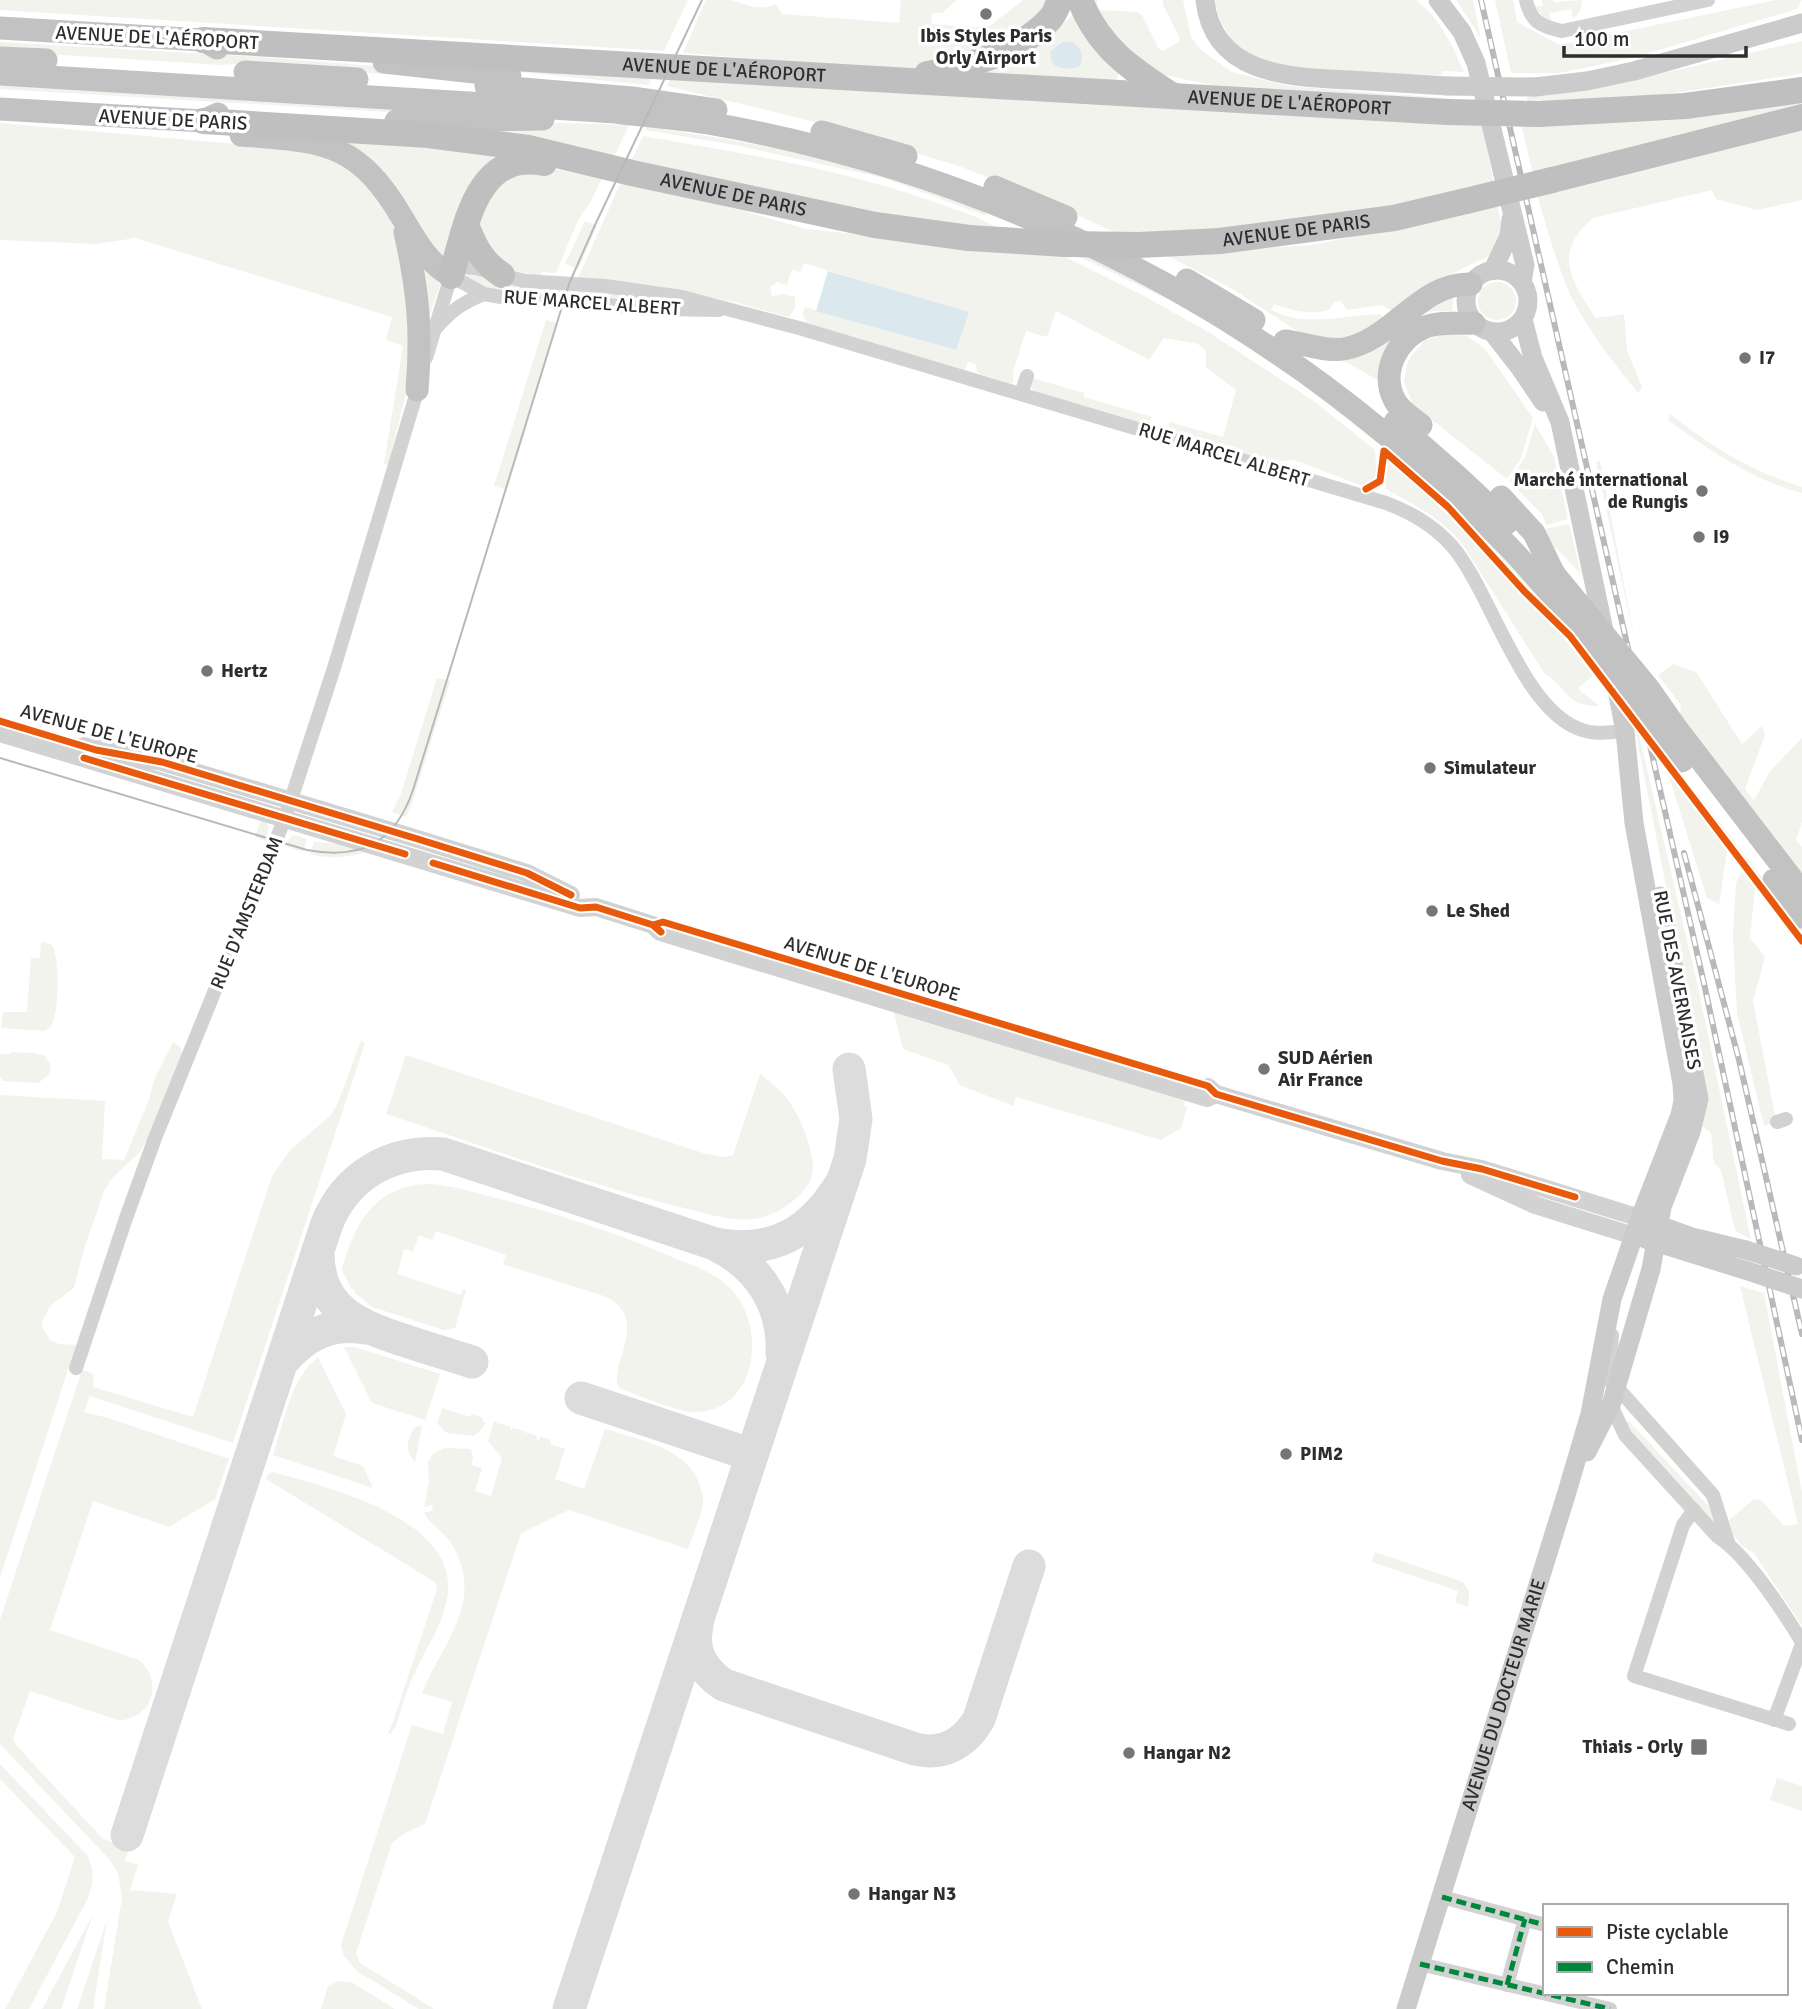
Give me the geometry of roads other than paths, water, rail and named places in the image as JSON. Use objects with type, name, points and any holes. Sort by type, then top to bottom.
[{"type":"highway","points":[[890,79],[944,71],[1004,50],[1029,38],[1052,18],[1060,0]]},
{"type":"highway","points":[[1080,0],[1088,21],[1117,57],[1174,97]]},
{"type":"highway","name":"AVENUE DE L'AÉROPORT","points":[[0,28],[1174,97],[1447,99],[1539,114],[1685,106],[1802,90]]},
{"type":"highway","points":[[203,40],[224,50],[374,61],[601,85],[620,90],[632,97]]},
{"type":"highway","points":[[0,58],[557,91],[632,97],[727,111],[868,144],[974,179],[1063,216],[1161,264],[1224,300],[1331,373],[1423,445],[1514,530],[1649,689],[1791,886],[1802,917]]},
{"type":"highway","points":[[0,74],[527,105],[706,123],[780,138],[895,169],[984,199],[1058,230],[1122,261],[1228,322],[1294,365],[1355,410],[1424,467],[1506,543],[1556,599],[1682,761],[1791,886]]},
{"type":"highway","name":"AVENUE DE PARIS","points":[[0,109],[428,135],[528,148],[874,225],[969,238],[1139,245],[1220,241],[1307,232],[1394,218],[1802,117]]},
{"type":"highway","points":[[203,121],[231,113],[415,122],[558,119],[620,122],[662,118]]},
{"type":"highway","points":[[203,121],[222,133],[311,143],[358,160],[383,186],[429,258],[451,276],[473,202],[493,174],[518,162],[533,161],[596,174],[632,173]]},
{"type":"highway","points":[[401,215],[418,296],[421,346],[417,390]]},
{"type":"highway","points":[[467,227],[488,265],[493,285]]},
{"type":"highway","points":[[1285,341],[1326,349],[1352,347],[1373,337],[1446,288],[1458,283],[1471,284]]},
{"type":"highway","points":[[1483,327],[1445,323],[1432,325],[1422,328],[1400,345],[1390,369],[1389,380],[1393,398],[1399,408],[1520,516],[1534,533],[1554,574]]},
{"type":"main road","points":[[1205,0],[1206,11],[1222,44],[1234,56],[1268,71],[1447,99],[1587,81],[1634,71],[1802,23]]},
{"type":"main road","points":[[1438,0],[1462,32],[1476,64],[1525,265],[1522,282],[1528,300],[1523,319],[1509,330],[1483,327],[1465,304],[1466,293],[1471,284],[1477,277],[1493,270],[1514,275],[1522,282]]},
{"type":"main road","points":[[1493,270],[1509,236],[1512,211]]},
{"type":"main road","name":"RUE DES AVERNAISES","points":[[1523,319],[1533,358],[1560,422],[1625,731],[1642,793],[1699,1099],[1691,1132],[1661,1206],[1657,1234]]},
{"type":"main road","name":"RUE DES AVERNAISES","points":[[1483,327],[1520,368],[1545,406],[1565,449]]},
{"type":"main road","name":"RUE DES AVERNAISES","points":[[1625,731],[1634,822],[1683,1101],[1674,1133],[1637,1227]]},
{"type":"main road","points":[[1637,1227],[1748,1271],[1802,1289]]},
{"type":"main road","name":"AVENUE DU DOCTEUR MARIE","points":[[1406,2009],[1567,1492],[1590,1413],[1612,1299],[1637,1227]]},
{"type":"main road","points":[[1657,1234],[1746,1251],[1799,1267]]},
{"type":"main road","name":"AVENUE DU DOCTEUR MARIE","points":[[1567,1492],[1613,1396],[1643,1299],[1657,1234]]},
{"type":"street","points":[[1526,0],[1529,14],[1544,27],[1562,30],[1708,0]]},
{"type":"street","name":"RUE MARCEL ALBERT","points":[[451,276],[459,269],[469,267],[493,285],[524,281],[605,286],[704,301],[724,310],[799,328],[1386,503],[1415,515],[1441,535],[1460,556],[1518,661],[1550,711],[1581,730],[1597,733],[1625,731]]},
{"type":"street","name":"RUE MARCEL ALBERT","points":[[451,276],[645,308],[710,312],[724,310]]},
{"type":"street","name":"RUE D'AMSTERDAM","points":[[76,1368],[146,1163],[288,809],[451,276]]},
{"type":"street","name":"RUE D'AMSTERDAM","points":[[433,331],[450,312],[493,285]]},
{"type":"street","points":[[1021,394],[1027,376]]},
{"type":"street","name":"AVENUE DE L'EUROPE","points":[[0,721],[96,750],[162,762],[288,809]]},
{"type":"street","name":"AVENUE DE L'EUROPE","points":[[0,733],[288,809],[402,844],[580,908],[596,907],[653,925],[663,922],[1208,1086],[1216,1094],[1442,1161],[1637,1227]]},
{"type":"street","points":[[1612,1299],[1609,1380],[1625,1435],[1694,1510],[1717,1536],[1727,1542],[1767,1590],[1802,1643],[1781,1722],[1634,1676],[1683,1525],[1694,1510]]},
{"type":"street","points":[[1613,1396],[1713,1495],[1727,1542]]},
{"type":"street","points":[[1590,1413],[1596,1436]]},
{"type":"street","points":[[1442,1898],[1543,1924]]},
{"type":"street","points":[[1507,1985],[1525,1919]]},
{"type":"street","points":[[1420,1964],[1543,1993]]},
{"type":"street","points":[[1550,1995],[1610,2009]]},
{"type":"tram line","points":[[0,758],[307,850],[344,852],[360,849],[374,844],[386,835],[396,823],[413,790],[569,284],[702,0]]},
{"type":"railway","points":[[1481,0],[1705,988],[1802,1440]]},
{"type":"railway","points":[[1684,853],[1739,1060],[1802,1334]]},
{"type":"place","name":"Ibis Styles Paris Orly Airport","points":[[986,14]]},
{"type":"place","name":"I7","points":[[1745,358]]},
{"type":"place","name":"Marché international de Rungis","points":[[1702,491]]},
{"type":"place","name":"I9","points":[[1699,537]]},
{"type":"place","name":"Hertz","points":[[207,671]]},
{"type":"place","name":"Simulateur","points":[[1430,768]]},
{"type":"place","name":"Le Shed","points":[[1432,911]]},
{"type":"place","name":"SUD Aérien Air France","points":[[1264,1069]]},
{"type":"place","name":"PIM2","points":[[1286,1454]]},
{"type":"place","name":"Thiais - Orly","points":[[1699,1747]]},
{"type":"place","name":"Hangar N2","points":[[1129,1753]]},
{"type":"place","name":"Hangar N3","points":[[854,1894]]}]
